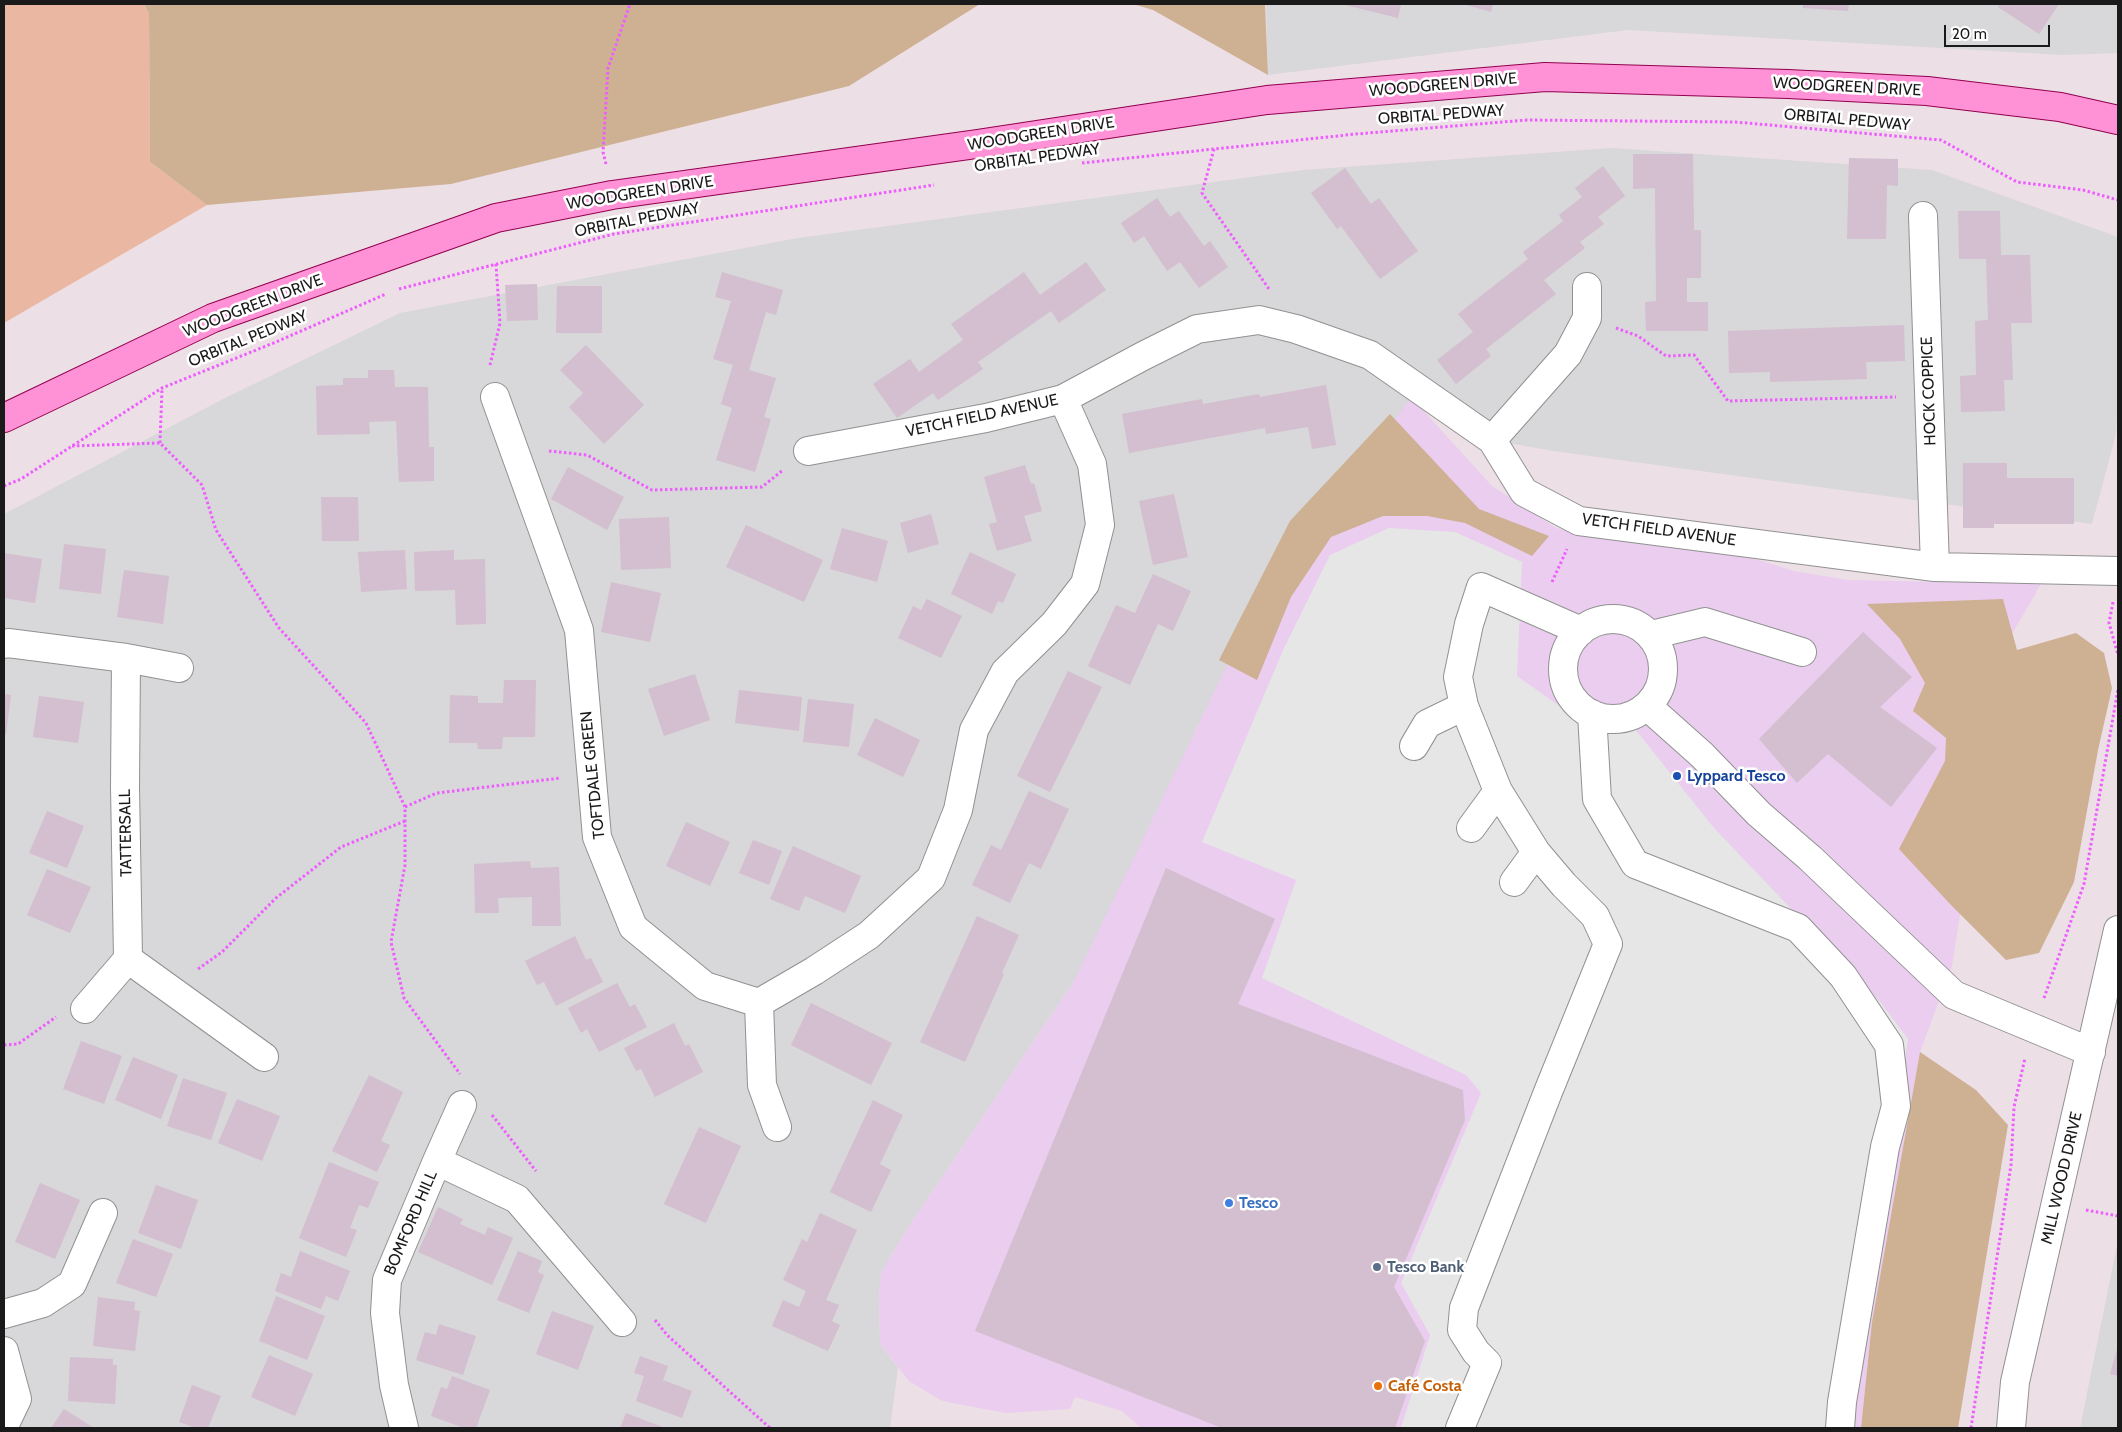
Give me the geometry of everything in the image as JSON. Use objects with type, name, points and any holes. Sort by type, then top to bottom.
[{"type":"main road","name":"WOODGREEN DRIVE","points":[[4,418],[213,318],[496,218],[612,195],[1267,100],[1545,76],[1788,84],[1927,91],[2060,108],[2118,120]]},
{"type":"street","name":"HOCK COPPICE","points":[[1923,216],[1935,567]]},
{"type":"street","points":[[1492,440],[1568,354],[1588,318],[1587,287]]},
{"type":"street","name":"VETCH FIELD AVENUE","points":[[808,451],[986,418],[1063,399],[1197,329],[1259,320],[1296,329],[1370,355],[1492,440],[1524,492],[1578,521],[1935,567],[2116,582]]},
{"type":"street","name":"TOFTDALE GREEN","points":[[495,396],[579,630],[597,838],[633,927],[705,986],[759,1003]]},
{"type":"street","points":[[777,1127],[762,1085],[759,1003],[814,971],[869,934],[931,878],[958,810],[974,730],[1005,672],[1054,624],[1085,584],[1100,525],[1092,464],[1063,399]]},
{"type":"street","points":[[1460,1428],[1487,1363],[1476,1352],[1462,1330],[1464,1308],[1541,1108],[1608,944],[1595,916],[1564,885],[1536,852],[1498,792],[1464,706],[1458,677],[1469,624],[1481,587],[1581,631]]},
{"type":"street","points":[[1606,619],[1622,619],[1638,625],[1651,635],[1660,649],[1664,666],[1662,682],[1655,697],[1647,706],[1631,716],[1618,719],[1592,714],[1579,706],[1569,694],[1564,679],[1564,664],[1567,649],[1581,631],[1590,625],[1606,619]]},
{"type":"street","points":[[1651,635],[1705,622],[1802,652]]},
{"type":"street","points":[[4,644],[8,642],[126,658],[179,668]]},
{"type":"street","name":"TATTERSALL","points":[[126,658],[125,787],[128,960]]},
{"type":"street","points":[[1414,746],[1428,724],[1464,706]]},
{"type":"street","points":[[1647,706],[1702,756],[1759,814],[1810,858],[1954,995],[2091,1052]]},
{"type":"street","points":[[1592,714],[1597,799],[1635,864],[1798,928],[1843,976],[1889,1045],[1896,1106],[1883,1156],[1842,1402],[1840,1428]]},
{"type":"street","points":[[1470,828],[1498,792]]},
{"type":"street","points":[[1514,882],[1536,852]]},
{"type":"street","name":"MILL WOOD DRIVE","points":[[2012,1428],[2015,1382],[2118,930]]},
{"type":"street","points":[[84,1009],[128,960],[264,1057]]},
{"type":"street","points":[[437,1162],[463,1093]]},
{"type":"street","name":"BOMFORD HILL","points":[[404,1428],[394,1385],[385,1313],[387,1280],[437,1162],[516,1199],[622,1322]]},
{"type":"street","points":[[4,1314],[43,1303],[72,1284],[103,1213]]},
{"type":"street","points":[[4,1426],[18,1398],[7,1359]]},
{"type":"path","points":[[614,234],[612,195],[603,152],[608,68],[630,4]]},
{"type":"path","name":"ORBITAL PEDWAY","points":[[1076,164],[1356,134],[1528,120],[1736,122],[1940,140],[2017,182],[2083,190],[2118,200]]},
{"type":"path","points":[[1214,149],[1202,193],[1296,329]]},
{"type":"path","name":"ORBITAL PEDWAY","points":[[4,486],[21,479],[162,388],[276,342],[392,291],[614,234],[938,185]]},
{"type":"path","points":[[495,396],[490,363],[500,323],[496,264]]},
{"type":"path","points":[[1588,318],[1638,336],[1666,356],[1694,355],[1728,401],[1930,396]]},
{"type":"path","points":[[160,443],[162,388]]},
{"type":"path","points":[[71,446],[160,443],[202,485],[216,530],[279,628],[366,723],[405,807],[405,865],[391,942],[404,998],[463,1093]]},
{"type":"path","points":[[514,447],[587,455],[652,490],[762,487],[808,451]]},
{"type":"path","points":[[1540,613],[1578,521]]},
{"type":"path","points":[[2116,582],[2109,623],[2118,654]]},
{"type":"path","points":[[2051,973],[2084,884],[2118,689]]},
{"type":"path","points":[[405,807],[437,793],[591,775]]},
{"type":"path","points":[[168,988],[189,976],[222,952],[276,898],[341,847],[404,821]]},
{"type":"path","points":[[4,1045],[18,1044],[63,1012],[84,1009]]},
{"type":"path","points":[[490,1113],[539,1174]]},
{"type":"path","points":[[1971,1428],[2011,1165],[2011,1133]]},
{"type":"path","points":[[648,1312],[667,1335],[770,1428]]},
{"type":"shaded area","points":[[4,4],[144,4],[149,14],[150,162],[207,205],[4,323]]},
{"type":"shaded area","points":[[144,4],[980,4],[849,86],[451,184],[207,205],[150,162],[149,14]]},
{"type":"shaded area","points":[[1133,4],[1265,4],[1268,75],[1153,10]]},
{"type":"shaded area","points":[[1266,4],[2118,4],[2118,53],[2062,55],[1628,30],[1268,75]]},
{"type":"shaded area","points":[[1612,148],[1932,170],[2118,237],[2118,395],[2116,434],[2092,524],[1553,451],[1492,440],[1411,397],[1073,983],[909,1226],[881,1273],[879,1295],[880,1344],[898,1368],[890,1428],[4,1428],[4,514],[225,398],[400,313],[798,238],[1303,170]]},
{"type":"shaded area","points":[[1411,397],[1492,486],[1556,528],[1608,539],[1681,542],[1732,552],[1794,571],[1848,580],[2041,584],[1975,698],[1970,850],[1952,966],[1920,1052],[1872,1322],[1861,1428],[1141,1428],[1122,1411],[1075,1397],[1070,1409],[1006,1413],[942,1401],[909,1381],[880,1344],[879,1295],[881,1273],[909,1226],[1073,983],[1243,632]]},
{"type":"shaded area","points":[[1390,414],[1479,509],[1549,536],[1532,556],[1465,523],[1427,516],[1383,516],[1331,537],[1291,597],[1257,680],[1219,660],[1290,521]]},
{"type":"shaded area","points":[[1389,528],[1455,532],[1522,562],[1517,676],[1578,719],[1635,729],[1714,828],[1881,1003],[1908,1039],[1850,1428],[1401,1428],[1430,1335],[1401,1283],[1481,1093],[1466,1075],[1262,978],[1296,880],[1202,842],[1284,648],[1330,555]]},
{"type":"shaded area","points":[[2003,599],[2017,650],[2076,633],[2104,653],[2112,688],[2098,750],[2074,882],[2039,953],[2006,960],[1899,849],[1945,761],[1946,738],[1913,711],[1925,683],[1900,639],[1867,604]]},
{"type":"shaded area","points":[[1920,1052],[1976,1090],[2008,1125],[1958,1428],[1861,1428],[1872,1322]]},
{"type":"shaded area","points":[[2118,1240],[2118,1428],[2080,1428]]},
{"type":"building","points":[[1341,4],[1401,4],[1398,18]]},
{"type":"building","points":[[1463,4],[1493,4],[1491,12]]},
{"type":"building","points":[[1803,4],[1849,4],[1848,11],[1803,8]]},
{"type":"building","points":[[2000,4],[2059,4],[2039,34],[1998,7]]},
{"type":"building","points":[[1633,154],[1693,154],[1694,230],[1701,230],[1701,278],[1687,278],[1687,302],[1708,302],[1708,331],[1646,331],[1645,302],[1656,301],[1655,188],[1633,189]]},
{"type":"building","points":[[1849,158],[1898,159],[1898,186],[1887,185],[1886,239],[1847,239]]},
{"type":"building","points":[[1603,166],[1625,196],[1598,217],[1604,224],[1580,242],[1585,248],[1544,280],[1556,294],[1486,349],[1491,356],[1456,384],[1437,360],[1473,332],[1458,314],[1528,259],[1523,252],[1563,221],[1559,215],[1582,197],[1575,188]]},
{"type":"building","points":[[1345,168],[1371,204],[1379,198],[1418,251],[1380,279],[1341,226],[1337,229],[1311,193]]},
{"type":"building","points":[[1157,198],[1170,217],[1179,211],[1204,246],[1210,241],[1228,267],[1199,288],[1180,262],[1167,271],[1144,236],[1134,243],[1121,223]]},
{"type":"building","points":[[1958,211],[2000,211],[2001,255],[2030,255],[2032,323],[2011,323],[2013,380],[2004,380],[2005,411],[1961,412],[1960,376],[1976,375],[1975,321],[1988,320],[1986,259],[1959,259]]},
{"type":"building","points":[[1086,262],[1106,290],[1059,323],[1051,311],[978,362],[983,369],[938,400],[933,393],[897,418],[873,384],[910,359],[919,372],[963,340],[951,324],[1024,272],[1040,295]]},
{"type":"building","points":[[722,272],[783,290],[776,315],[766,312],[749,370],[776,378],[764,417],[771,419],[755,472],[716,460],[732,408],[721,404],[733,365],[713,359],[731,301],[715,297]]},
{"type":"building","points":[[537,284],[538,320],[507,321],[505,285]]},
{"type":"building","points":[[557,286],[602,286],[602,333],[556,333]]},
{"type":"building","points":[[1904,325],[1905,361],[1866,362],[1867,379],[1770,382],[1770,372],[1729,373],[1728,331]]},
{"type":"building","points":[[586,345],[644,405],[604,444],[569,407],[583,393],[560,370]]},
{"type":"building","points":[[368,370],[394,370],[395,387],[428,387],[429,447],[434,447],[434,481],[399,482],[396,421],[369,422],[370,434],[317,435],[316,386],[343,385],[343,378],[368,378]]},
{"type":"building","points":[[1326,385],[1336,445],[1312,449],[1308,427],[1266,434],[1265,428],[1129,453],[1122,414],[1202,399],[1203,404],[1259,394],[1260,397]]},
{"type":"building","points":[[1963,463],[2007,463],[2007,478],[2074,478],[2074,524],[1994,524],[1994,528],[1963,528]]},
{"type":"building","points":[[1025,465],[1031,484],[1034,483],[1042,511],[1024,516],[1032,541],[997,551],[989,524],[997,522],[984,477]]},
{"type":"building","points":[[568,467],[624,497],[607,530],[551,499]]},
{"type":"building","points":[[1174,494],[1188,557],[1153,565],[1139,501]]},
{"type":"building","points":[[321,497],[358,497],[359,541],[322,541]]},
{"type":"building","points":[[931,514],[939,544],[908,553],[900,523]]},
{"type":"building","points":[[669,517],[671,568],[621,570],[619,519]]},
{"type":"building","points":[[746,525],[823,560],[804,602],[726,567]]},
{"type":"building","points":[[842,528],[888,541],[877,582],[830,569]]},
{"type":"building","points":[[64,544],[106,549],[101,594],[59,589]]},
{"type":"building","points":[[405,550],[407,589],[361,592],[358,552]]},
{"type":"building","points":[[454,550],[454,560],[485,559],[486,624],[456,625],[455,590],[415,591],[414,552]]},
{"type":"building","points":[[970,552],[1016,574],[1003,603],[998,601],[992,614],[951,594]]},
{"type":"building","points":[[4,553],[42,559],[35,603],[4,598]]},
{"type":"building","points":[[124,570],[169,576],[163,624],[117,617]]},
{"type":"building","points":[[1153,574],[1191,591],[1173,631],[1158,624],[1130,685],[1088,666],[1116,605],[1135,613]]},
{"type":"building","points":[[611,582],[661,593],[650,642],[601,632]]},
{"type":"building","points":[[927,599],[962,616],[941,658],[898,638],[913,606],[921,610]]},
{"type":"building","points":[[1863,632],[1912,677],[1880,707],[1937,748],[1891,807],[1828,754],[1797,783],[1759,739]]},
{"type":"building","points":[[1068,671],[1102,687],[1050,792],[1017,776]]},
{"type":"building","points":[[695,674],[710,720],[664,736],[648,689]]},
{"type":"building","points":[[504,680],[536,680],[535,737],[503,737],[502,749],[478,749],[477,743],[449,743],[450,695],[478,696],[478,703],[503,703]]},
{"type":"building","points":[[739,690],[802,697],[799,731],[735,723]]},
{"type":"building","points":[[4,694],[11,695],[6,735],[4,734]]},
{"type":"building","points":[[39,696],[84,702],[78,743],[33,737]]},
{"type":"building","points":[[808,699],[854,704],[849,747],[803,742]]},
{"type":"building","points":[[875,718],[920,740],[903,777],[857,755]]},
{"type":"building","points":[[1029,791],[1069,809],[1041,869],[1029,863],[1010,903],[972,885],[991,845],[1001,850]]},
{"type":"building","points":[[47,811],[84,826],[67,868],[29,853]]},
{"type":"building","points":[[686,822],[730,842],[710,886],[666,866]]},
{"type":"building","points":[[753,840],[782,851],[769,885],[739,873]]},
{"type":"building","points":[[793,846],[861,876],[845,913],[805,896],[799,911],[770,899]]},
{"type":"building","points":[[530,861],[531,868],[559,867],[561,926],[532,926],[532,897],[498,898],[499,913],[475,913],[474,864]]},
{"type":"building","name":"Tesco","points":[[1166,868],[1275,919],[1238,1004],[1463,1090],[1465,1120],[1394,1287],[1425,1341],[1395,1428],[1222,1428],[975,1331]]},
{"type":"building","points":[[47,869],[91,887],[70,933],[27,915]]},
{"type":"building","points":[[977,916],[1019,935],[965,1062],[920,1042]]},
{"type":"building","points":[[575,936],[586,960],[591,958],[603,982],[556,1006],[544,982],[537,985],[525,961]]},
{"type":"building","points":[[617,983],[630,1007],[635,1004],[647,1027],[599,1052],[587,1029],[581,1033],[568,1008]]},
{"type":"building","points":[[811,1003],[892,1043],[871,1085],[791,1045]]},
{"type":"building","points":[[674,1023],[685,1046],[689,1044],[703,1072],[655,1097],[641,1069],[636,1071],[624,1048]]},
{"type":"building","points":[[81,1041],[122,1056],[104,1104],[63,1089]]},
{"type":"building","points":[[133,1057],[178,1075],[161,1119],[115,1100]]},
{"type":"building","points":[[369,1075],[403,1092],[381,1141],[390,1145],[377,1172],[332,1151]]},
{"type":"building","points":[[183,1078],[227,1093],[211,1140],[167,1126]]},
{"type":"building","points":[[237,1099],[280,1116],[262,1161],[218,1143]]},
{"type":"building","points":[[873,1100],[903,1115],[880,1164],[891,1170],[871,1212],[830,1192]]},
{"type":"building","points":[[699,1127],[741,1146],[706,1223],[664,1204]]},
{"type":"building","points":[[329,1162],[379,1182],[368,1208],[359,1205],[350,1228],[357,1230],[346,1257],[299,1238]]},
{"type":"building","points":[[40,1183],[80,1200],[55,1259],[15,1242]]},
{"type":"building","points":[[156,1185],[198,1200],[181,1249],[138,1233]]},
{"type":"building","points":[[438,1207],[463,1219],[460,1224],[485,1235],[488,1227],[513,1238],[492,1285],[418,1252]]},
{"type":"building","points":[[820,1213],[857,1230],[826,1300],[839,1305],[832,1321],[840,1325],[828,1351],[772,1326],[783,1300],[799,1307],[806,1291],[783,1280],[802,1239],[807,1242]]},
{"type":"building","points":[[133,1239],[173,1254],[156,1297],[116,1283]]},
{"type":"building","points":[[300,1251],[350,1271],[338,1301],[326,1296],[321,1309],[275,1291],[281,1273],[291,1277]]},
{"type":"building","points":[[518,1251],[542,1261],[538,1272],[544,1275],[529,1313],[497,1300]]},
{"type":"building","points":[[276,1296],[325,1316],[307,1360],[259,1341]]},
{"type":"building","points":[[98,1297],[135,1302],[134,1310],[140,1311],[135,1351],[93,1346]]},
{"type":"building","points":[[552,1311],[594,1326],[578,1370],[536,1354]]},
{"type":"building","points":[[439,1324],[476,1336],[463,1375],[416,1360],[425,1332],[436,1335]]},
{"type":"building","points":[[2118,1345],[2118,1376],[2110,1374]]},
{"type":"building","points":[[269,1355],[313,1374],[295,1416],[251,1397]]},
{"type":"building","points":[[640,1356],[668,1366],[663,1380],[692,1391],[682,1418],[636,1401],[644,1376],[634,1373]]},
{"type":"building","points":[[70,1357],[113,1359],[113,1365],[117,1365],[115,1404],[68,1401]]},
{"type":"building","points":[[452,1376],[490,1390],[476,1428],[464,1428],[431,1416],[441,1387],[447,1389]]},
{"type":"building","points":[[192,1385],[221,1396],[208,1428],[196,1428],[179,1422]]},
{"type":"building","points":[[64,1409],[94,1428],[51,1428]]},
{"type":"building","points":[[626,1413],[665,1428],[620,1428]]},
{"type":"place","name":"Lyppard Tesco","points":[[1677,776]]},
{"type":"place","name":"Tesco","points":[[1229,1203]]},
{"type":"place","name":"Tesco Bank","points":[[1377,1267]]},
{"type":"place","name":"Café Costa","points":[[1378,1386]]}]
